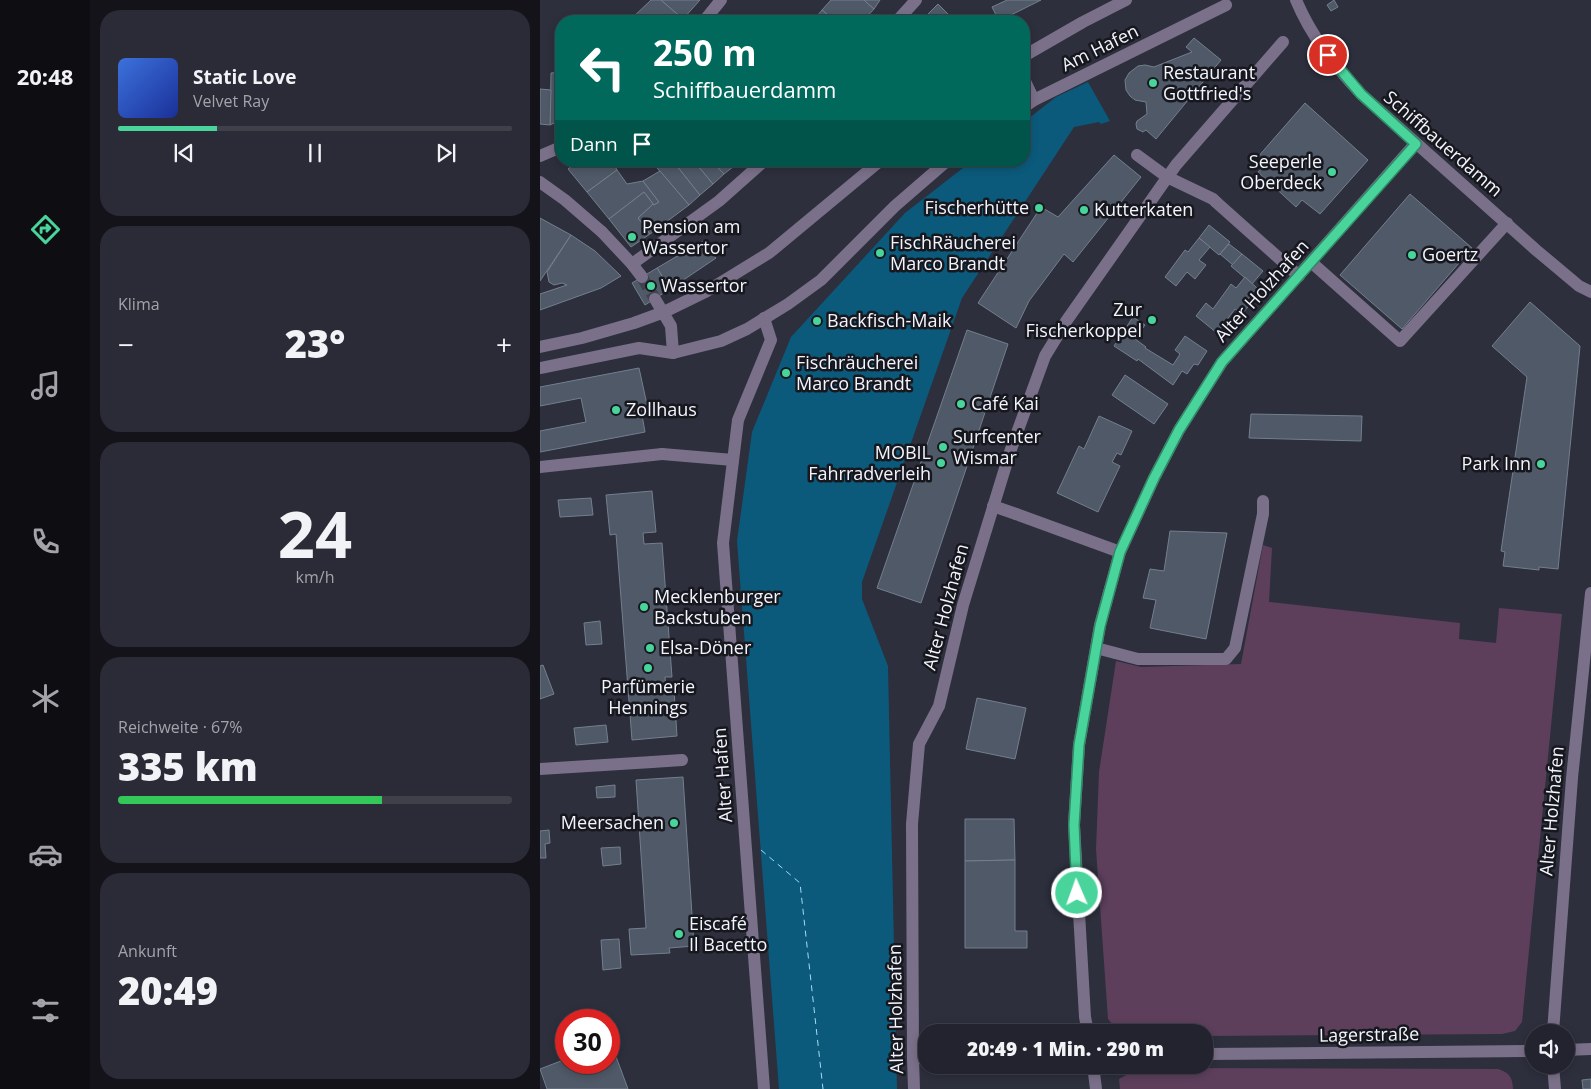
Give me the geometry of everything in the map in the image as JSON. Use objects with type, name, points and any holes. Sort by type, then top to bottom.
[{"type":"street","points":[[709,15],[721,0]]},
{"type":"street","points":[[902,15],[916,0]]},
{"type":"street","name":"Am Hafen","points":[[1030,53],[1126,0]]},
{"type":"street","name":"Schiffbauerdamm","points":[[1296,0],[1318,42],[1361,94],[1579,286],[1591,292]]},
{"type":"street","name":"Am Hafen","points":[[1030,104],[1196,24],[1226,5]]},
{"type":"street","name":"Alter Holzhafen","points":[[914,1089],[912,824],[919,744],[939,706],[963,605],[1010,452],[1045,356],[1067,320],[1167,177],[1283,42]]},
{"type":"street","name":"Alter Holzhafen","points":[[1087,1024],[1078,910],[1074,825],[1079,745],[1100,626],[1120,552],[1154,478],[1176,436],[1222,362],[1416,144]]},
{"type":"street","points":[[540,156],[555,149]]},
{"type":"street","points":[[1137,154],[1167,177],[1216,202],[1299,276]]},
{"type":"street","points":[[632,264],[719,201],[757,167]]},
{"type":"street","points":[[540,347],[582,338],[634,323],[664,312],[707,291],[769,253],[873,167]]},
{"type":"street","points":[[540,368],[639,348],[674,353],[721,342],[747,329],[788,304],[821,280],[896,206],[940,167]]},
{"type":"street","points":[[540,182],[565,200],[602,232],[642,277]]},
{"type":"street","points":[[1311,262],[1400,341],[1507,223]]},
{"type":"street","points":[[655,299],[671,326],[674,353]]},
{"type":"street","name":"Alter Hafen","points":[[764,318],[772,340],[738,420],[723,543],[764,1089]]},
{"type":"street","points":[[540,467],[662,454],[733,460]]},
{"type":"street","points":[[1096,648],[1138,659],[1226,659],[1235,648],[1263,514],[1263,501]]},
{"type":"street","points":[[993,506],[1120,552]]},
{"type":"street","name":"Alter Holzhafen","points":[[1554,1024],[1571,788],[1591,593]]},
{"type":"street","points":[[540,769],[682,760]]},
{"type":"street","points":[[1575,1050],[1591,1050]]},
{"type":"street","name":"Lagerstraße","points":[[1213,1054],[1525,1051]]},
{"type":"street","points":[[913,1058],[918,1058]]},
{"type":"street","points":[[1094,1074],[1096,1089]]},
{"type":"street","points":[[1554,1074],[1555,1089]]},
{"type":"shaded area","points":[[1263,545],[1272,548],[1269,602],[1460,623],[1459,639],[1496,643],[1499,608],[1562,614],[1522,1022],[1515,1031],[1502,1034],[1213,1036],[1213,1024],[1112,1024],[1108,1019],[1096,849],[1099,772],[1116,661],[1141,667],[1241,664]]},
{"type":"shaded area","points":[[1213,1068],[1498,1069],[1510,1076],[1513,1089],[1120,1089],[1119,1079],[1128,1074],[1213,1074]]},
{"type":"water","points":[[1088,82],[1110,121],[1074,127],[962,298],[862,582],[862,599],[888,666],[897,1089],[779,1089],[737,541],[752,432],[791,337],[905,213],[964,167],[1030,167],[1030,117],[1056,97]]},
{"type":"building","points":[[651,0],[661,0],[678,15],[635,15]]},
{"type":"building","points":[[661,0],[700,0],[687,15],[678,15]]},
{"type":"building","points":[[831,0],[864,0],[874,9],[868,15],[828,15],[822,10]]},
{"type":"building","points":[[864,0],[880,0],[874,9]]},
{"type":"building","points":[[1007,0],[1041,0],[1011,15],[996,15],[992,7]]},
{"type":"building","points":[[1334,0],[1338,7],[1331,11],[1327,5]]},
{"type":"building","points":[[938,4],[949,15],[927,15]]},
{"type":"building","points":[[822,10],[828,15],[818,15]]},
{"type":"building","points":[[1194,38],[1221,60],[1156,139],[1146,130],[1143,132],[1137,129],[1137,121],[1147,114],[1146,102],[1135,100],[1130,96],[1126,90],[1125,80],[1129,73],[1138,66],[1154,67],[1192,52],[1186,47]]},
{"type":"building","points":[[551,73],[555,73],[555,123],[550,125]]},
{"type":"building","points":[[540,89],[551,90],[550,125],[540,124]]},
{"type":"building","points":[[1305,103],[1368,160],[1320,214],[1302,200],[1296,207],[1258,172],[1265,166],[1257,158]]},
{"type":"building","points":[[1114,155],[1141,177],[1073,262],[1064,254],[1029,301],[1016,328],[978,303],[1041,207],[1058,217]]},
{"type":"building","points":[[570,167],[615,167],[617,170],[587,192],[568,169]]},
{"type":"building","points":[[656,167],[678,167],[700,195],[689,205]]},
{"type":"building","points":[[678,167],[699,167],[713,184],[700,195]]},
{"type":"building","points":[[699,167],[718,167],[724,174],[713,184]]},
{"type":"building","points":[[718,167],[733,167],[724,174]]},
{"type":"building","points":[[617,170],[627,184],[643,181],[659,202],[654,205],[644,192],[609,219],[587,192]]},
{"type":"building","points":[[660,171],[689,205],[650,234],[638,218],[653,204],[659,202],[643,181]]},
{"type":"building","points":[[644,192],[653,204],[638,218],[650,234],[631,247],[609,219]]},
{"type":"building","points":[[1410,194],[1472,248],[1402,329],[1340,275]]},
{"type":"building","points":[[540,218],[571,235],[540,281]]},
{"type":"building","points":[[1209,225],[1230,242],[1219,255],[1199,238]]},
{"type":"building","points":[[571,235],[595,251],[621,276],[601,288],[540,310],[540,294],[567,285],[562,283],[554,285],[549,282],[547,272]]},
{"type":"building","points":[[1199,238],[1210,247],[1199,260],[1206,265],[1195,279],[1187,272],[1176,286],[1165,277],[1185,250],[1188,252]]},
{"type":"building","points":[[703,241],[716,258],[670,289],[657,268]]},
{"type":"building","points":[[1229,244],[1242,254],[1233,265],[1220,254]]},
{"type":"building","points":[[1242,254],[1263,271],[1252,284],[1231,266]]},
{"type":"building","name":"Wassertor","points":[[657,268],[670,289],[645,305],[632,283]]},
{"type":"building","points":[[1245,277],[1257,288],[1248,299],[1252,302],[1242,314],[1235,309],[1217,333],[1196,316],[1206,303],[1213,309],[1231,284],[1236,288]]},
{"type":"building","name":"Park Inn","points":[[1530,302],[1580,346],[1558,569],[1539,567],[1539,570],[1503,566],[1505,552],[1501,551],[1527,377],[1492,346]]},
{"type":"building","points":[[1133,317],[1145,325],[1135,339],[1145,348],[1173,365],[1180,354],[1175,350],[1185,336],[1207,351],[1198,365],[1194,364],[1187,374],[1182,371],[1173,385],[1138,359],[1137,361],[1114,346]]},
{"type":"building","points":[[967,330],[1008,344],[921,603],[877,588]]},
{"type":"building","name":"Zollhaus","points":[[639,368],[649,414],[642,415],[645,432],[540,452],[540,431],[586,422],[581,398],[540,406],[540,387]]},
{"type":"building","points":[[1125,375],[1168,404],[1154,424],[1112,395]]},
{"type":"building","points":[[1251,414],[1362,416],[1361,441],[1249,438]]},
{"type":"building","points":[[1099,416],[1132,431],[1121,455],[1117,453],[1112,462],[1120,466],[1098,512],[1057,493],[1079,446],[1084,449]]},
{"type":"building","points":[[652,491],[656,532],[643,533],[644,544],[662,543],[672,677],[665,677],[666,690],[674,690],[677,736],[632,740],[616,534],[610,535],[606,495]]},
{"type":"building","points":[[591,498],[593,515],[560,517],[558,500]]},
{"type":"building","points":[[1170,531],[1227,533],[1206,639],[1150,628],[1156,600],[1143,598],[1150,569],[1164,571]]},
{"type":"building","points":[[600,621],[602,644],[586,645],[584,623]]},
{"type":"building","points":[[543,665],[554,694],[540,699],[540,666]]},
{"type":"building","points":[[977,698],[1026,708],[1015,759],[966,749]]},
{"type":"building","points":[[606,725],[608,742],[576,745],[574,728]]},
{"type":"building","points":[[683,777],[694,946],[669,948],[670,953],[631,955],[629,929],[646,928],[636,780]]},
{"type":"building","points":[[615,785],[615,797],[597,798],[596,787]]},
{"type":"building","points":[[965,819],[1014,819],[1015,860],[965,861]]},
{"type":"building","points":[[549,830],[550,843],[545,844],[546,858],[540,858],[540,831]]},
{"type":"building","points":[[620,847],[621,864],[603,866],[601,848]]},
{"type":"building","points":[[1015,860],[1015,931],[1027,931],[1027,948],[965,948],[965,861]]},
{"type":"building","points":[[619,939],[621,968],[603,970],[601,940]]},
{"type":"building","points":[[555,1063],[555,1074],[620,1074],[620,1067],[628,1089],[547,1089],[540,1069]]},
{"type":"building","points":[[1591,1079],[1591,1089],[1583,1089],[1582,1080]]},
{"type":"ferry route","points":[[761,850],[800,883],[823,1089]]},
{"type":"tunnel","points":[[642,277],[655,299]]},
{"type":"place","name":"Restaurant Gottfried's","points":[[1153,83]]},
{"type":"place","name":"Seeperle Oberdeck","points":[[1332,172]]},
{"type":"place","name":"Fischerhütte","points":[[1039,208]]},
{"type":"place","name":"Kutterkaten","points":[[1084,210]]},
{"type":"place","name":"Pension am Wassertor","points":[[632,237]]},
{"type":"place","name":"FischRäucherei Marco Brandt","points":[[880,253]]},
{"type":"place","name":"Goertz","points":[[1412,255]]},
{"type":"place","name":"Wassertor","points":[[651,286]]},
{"type":"place","name":"Zur Fischerkoppel","points":[[1152,320]]},
{"type":"place","name":"Backfisch-Maik","points":[[817,321]]},
{"type":"place","name":"Fischräucherei Marco Brandt","points":[[786,373]]},
{"type":"place","name":"Café Kai","points":[[961,404]]},
{"type":"place","name":"Zollhaus","points":[[616,410]]},
{"type":"place","name":"Surfcenter Wismar","points":[[943,447]]},
{"type":"place","name":"MOBIL Fahrradverleih","points":[[941,463]]},
{"type":"place","name":"Park Inn","points":[[1541,464]]},
{"type":"place","name":"Mecklenburger Backstuben","points":[[644,607]]},
{"type":"place","name":"Elsa-Döner","points":[[650,648]]},
{"type":"place","name":"Parfümerie Hennings","points":[[648,668]]},
{"type":"place","name":"Meersachen","points":[[674,823]]},
{"type":"place","name":"Eiscafé Il Bacetto","points":[[679,934]]},
{"type":"route","points":[[1077,893],[1074,825],[1079,745],[1100,626],[1120,552],[1154,478],[1179,430],[1222,362],[1416,144],[1361,94],[1328,55]]}]
